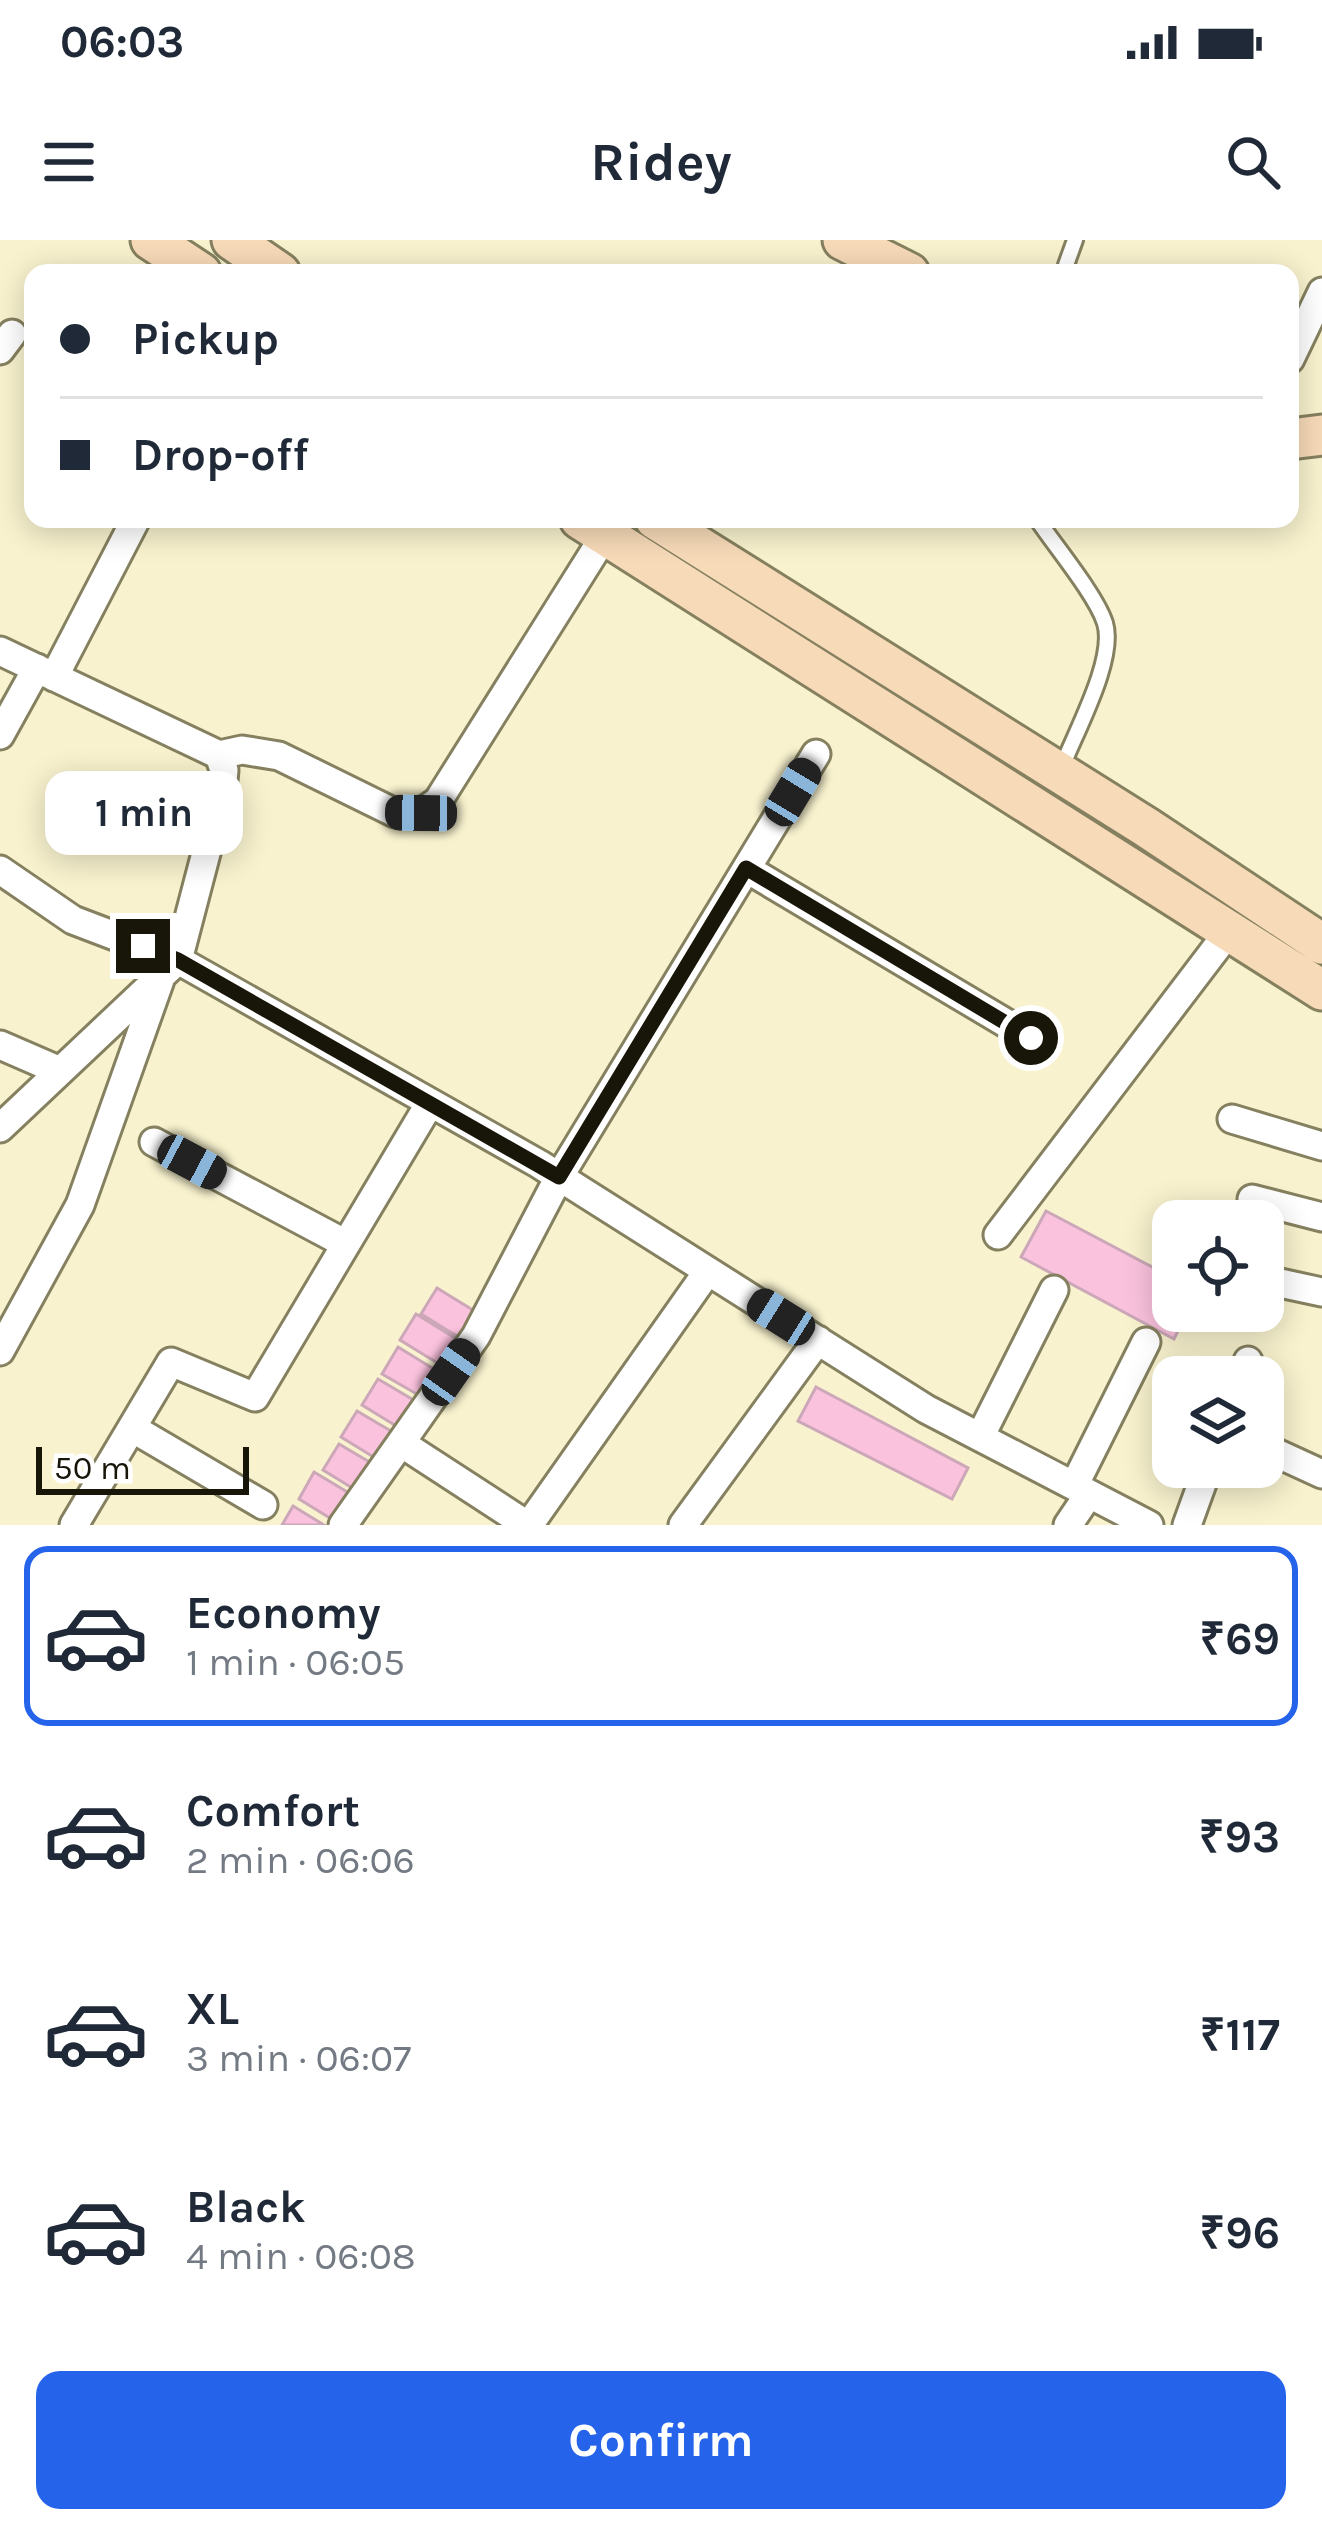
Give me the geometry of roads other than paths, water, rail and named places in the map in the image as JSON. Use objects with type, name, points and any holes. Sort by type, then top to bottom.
[{"type":"street","points":[[151,240],[187,264]]},
{"type":"street","points":[[232,240],[267,264]]},
{"type":"street","points":[[843,240],[891,264]]},
{"type":"street","points":[[1299,340],[1322,292]]},
{"type":"street","points":[[0,735],[45,672],[131,528]]},
{"type":"street","points":[[0,651],[219,755],[261,750],[395,813],[421,813],[438,801],[591,528]]},
{"type":"street","points":[[594,528],[1322,990]]},
{"type":"street","points":[[669,528],[1322,944]]},
{"type":"street","points":[[343,1525],[476,1336],[559,1177],[816,754]]},
{"type":"street","points":[[0,1351],[80,1205],[170,968],[222,792],[224,770],[219,755]]},
{"type":"street","points":[[746,868],[1031,1038]]},
{"type":"street","points":[[0,870],[74,920],[430,1102],[559,1177],[926,1408],[1149,1525]]},
{"type":"street","points":[[998,1235],[1230,930]]},
{"type":"street","points":[[0,1128],[170,968]]},
{"type":"street","points":[[0,1045],[60,1071]]},
{"type":"street","points":[[74,1525],[171,1362],[255,1397],[430,1102]]},
{"type":"street","points":[[1232,1119],[1322,1146]]},
{"type":"street","points":[[154,1142],[346,1244]]},
{"type":"street","points":[[1252,1199],[1322,1217]]},
{"type":"street","points":[[401,1443],[528,1525],[708,1271]]},
{"type":"street","points":[[1284,1284],[1322,1292]]},
{"type":"street","points":[[980,1437],[1054,1290]]},
{"type":"street","points":[[683,1525],[818,1340]]},
{"type":"street","points":[[1068,1525],[1146,1342]]},
{"type":"street","points":[[132,1428],[262,1505]]},
{"type":"street","points":[[1284,1457],[1322,1474]]},
{"type":"street","points":[[1187,1525],[1200,1488]]},
{"type":"lane","points":[[1043,528],[1104,620],[1108,641],[1059,773]]}]
